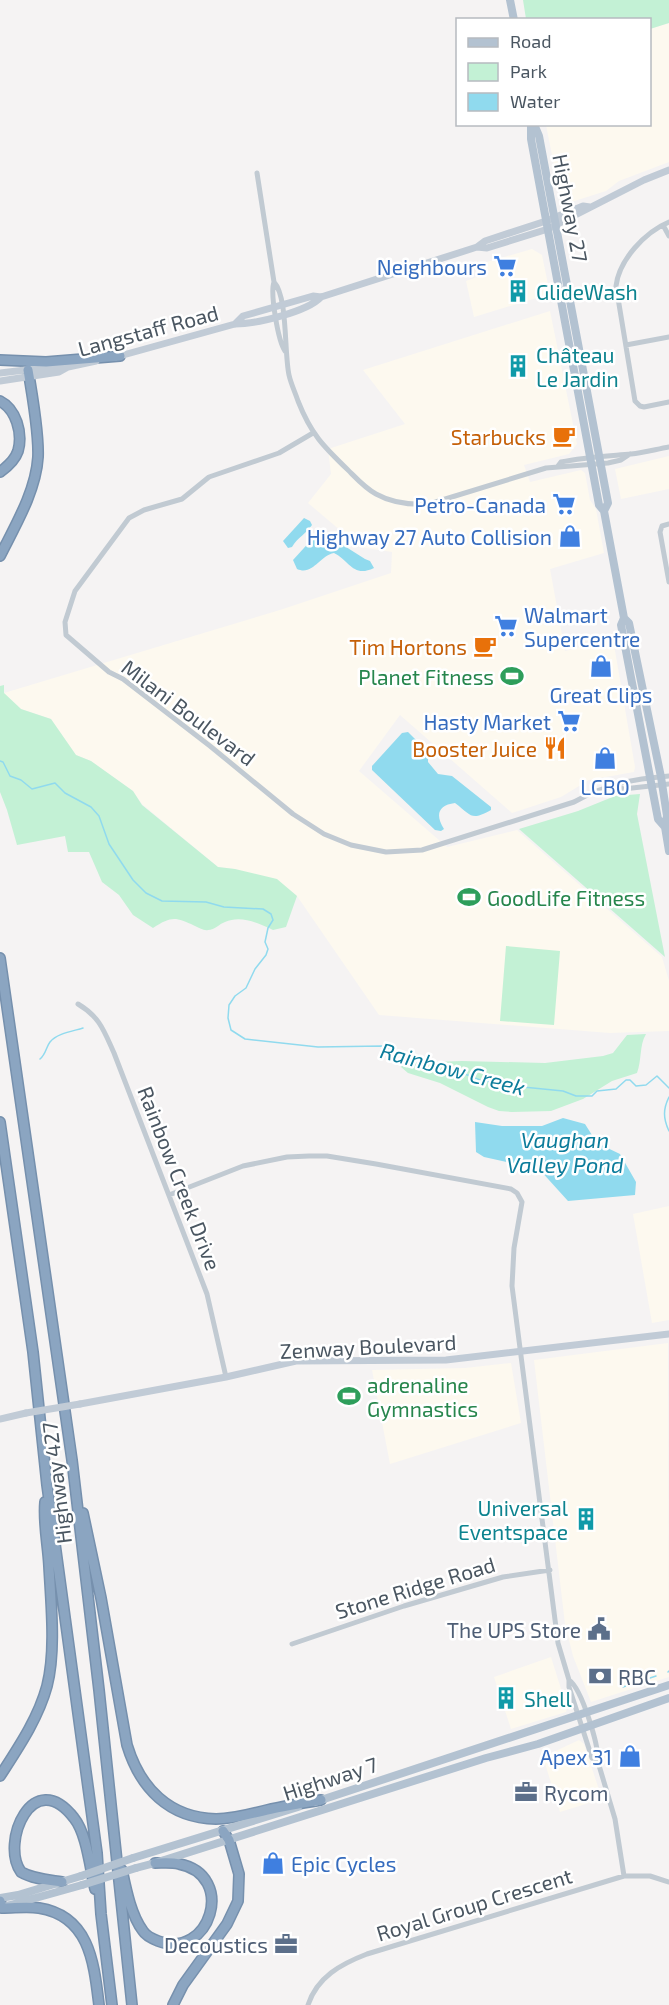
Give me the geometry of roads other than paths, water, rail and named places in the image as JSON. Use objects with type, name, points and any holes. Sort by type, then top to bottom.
[{"type":"highway","points":[[0,360],[46,362],[120,356]]},
{"type":"highway","points":[[0,556],[27,496],[38,458],[28,374]]},
{"type":"highway","points":[[0,401],[16,416],[19,434],[18,451],[10,464],[0,472]]},
{"type":"highway","name":"Highway 427","points":[[0,958],[72,1460],[132,2005]]},
{"type":"highway","name":"Highway 427","points":[[0,1122],[33,1352],[47,1485],[97,1853],[101,1914],[112,2005]]},
{"type":"highway","points":[[72,1460],[101,1598],[127,1745],[134,1766],[142,1779],[152,1792],[176,1808],[198,1817],[233,1818],[321,1800]]},
{"type":"highway","points":[[0,1776],[23,1740],[38,1710],[47,1686],[53,1651],[44,1514],[47,1485]]},
{"type":"highway","points":[[18,1808],[32,1801],[50,1801],[61,1805],[74,1818],[81,1831],[101,1914]]},
{"type":"highway","points":[[173,2005],[183,1984],[227,1924],[238,1901],[239,1874],[226,1836]]},
{"type":"highway","points":[[115,1844],[137,1920],[144,1933],[168,1945],[184,1943],[199,1935],[209,1917],[213,1899],[210,1889],[198,1872],[188,1867],[178,1863],[155,1863]]},
{"type":"highway","points":[[4,1848],[10,1862],[22,1873],[62,1882]]},
{"type":"highway","points":[[1,1904],[41,1908],[58,1913],[75,1925],[84,1937],[93,1964],[99,2005]]},
{"type":"main road","points":[[510,0],[513,18]]},
{"type":"main road","name":"Highway 27","points":[[533,126],[531,139],[547,225],[595,460]]},
{"type":"main road","name":"Highway 27","points":[[534,126],[539,136],[556,221],[595,460],[599,505],[604,511],[624,618],[621,625],[658,819],[665,827]]},
{"type":"main road","name":"Highway 27","points":[[624,618],[629,623],[665,780],[667,816],[665,827],[669,851]]},
{"type":"main road","name":"Highway 7","points":[[1,1904],[82,1885],[155,1863],[321,1800],[669,1685]]},
{"type":"main road","name":"Highway 7","points":[[1,1904],[134,1858],[226,1836],[586,1727],[669,1698]]},
{"type":"street","name":"Langstaff Road","points":[[235,324],[243,316],[313,296],[321,297],[477,247],[485,241],[547,225],[584,212],[590,207],[669,170]]},
{"type":"street","points":[[257,173],[274,282],[278,286],[280,344],[285,351],[289,378],[307,423],[314,433],[332,456],[377,495],[413,505],[429,504],[558,466],[561,462],[621,460],[630,454],[669,447]]},
{"type":"street","points":[[669,222],[655,229],[627,260],[618,275],[617,293],[637,404],[644,407],[669,402]]},
{"type":"street","points":[[663,225],[669,236]]},
{"type":"street","name":"Langstaff Road","points":[[0,373],[59,372],[68,367],[120,356],[235,324],[248,324],[280,315],[315,303],[321,297]]},
{"type":"street","points":[[626,345],[669,337]]},
{"type":"street","name":"Langstaff Road","points":[[0,381],[28,374]]},
{"type":"street","name":"Milani Boulevard","points":[[314,433],[279,453],[209,477],[183,499],[144,510],[129,518],[75,591],[65,622],[66,635],[110,672],[123,679],[210,746],[293,814],[324,834],[351,845],[386,852],[422,850],[537,815],[622,781],[650,778],[665,780]]},
{"type":"street","points":[[669,524],[662,526],[660,532],[669,582]]},
{"type":"street","name":"Milani Boulevard","points":[[615,785],[623,789],[652,787],[665,780]]},
{"type":"street","name":"Rainbow Creek Drive","points":[[78,1004],[91,1011],[103,1028],[207,1294],[226,1377]]},
{"type":"street","points":[[169,1195],[243,1166],[287,1157],[309,1156],[327,1156],[376,1164],[511,1189],[517,1193],[522,1202],[514,1248],[512,1286],[558,1643],[569,1680],[576,1684],[592,1758],[598,1762],[615,1819],[624,1876]]},
{"type":"street","name":"Zenway Boulevard","points":[[0,1419],[226,1377],[296,1361],[446,1360],[669,1334]]},
{"type":"street","name":"Stone Ridge Road","points":[[292,1644],[404,1606],[503,1577],[550,1570]]},
{"type":"street","name":"Royal Group Crescent","points":[[308,2005],[311,1996],[321,1982],[334,1970],[349,1961],[624,1876],[650,1876],[669,1882]]},
{"type":"water","points":[[304,518],[312,525],[292,547],[288,548],[283,541]]},
{"type":"water","points":[[324,533],[370,561],[374,568],[367,571],[356,570],[334,553],[312,568],[297,569],[293,560],[314,537]]},
{"type":"water","points":[[408,732],[428,752],[428,762],[438,774],[452,776],[491,807],[491,810],[472,816],[455,803],[449,804],[442,808],[439,815],[444,829],[435,830],[372,770],[372,766],[402,733]]},
{"type":"water","name":"Vaughan Valley Pond","points":[[563,1118],[585,1124],[597,1143],[620,1154],[636,1182],[635,1195],[568,1201],[539,1169],[484,1157],[476,1152],[475,1122],[502,1126],[542,1126]]},
{"type":"waterway","name":"Rainbow Creek","points":[[0,761],[3,762],[10,776],[21,780],[32,789],[55,783],[65,793],[91,807],[99,816],[109,844],[133,880],[146,893],[162,901],[206,902],[224,907],[263,909],[271,914],[273,920],[268,928],[265,942],[268,949],[266,955],[255,969],[246,988],[235,996],[229,1005],[228,1018],[231,1030],[245,1039],[318,1047],[382,1046],[405,1056],[447,1067],[480,1080],[563,1091],[576,1096],[592,1096],[597,1091],[616,1089],[626,1080],[630,1080],[636,1086],[646,1085],[657,1076],[669,1088]]},
{"type":"waterway","points":[[40,1059],[53,1039],[61,1034],[83,1028]]},
{"type":"waterway","name":"Rainbow Creek","points":[[669,1097],[664,1114],[669,1131]]},
{"type":"waterway","points":[[623,1687],[656,1676]]},
{"type":"place","name":"Neighbours","points":[[505,266]]},
{"type":"place","name":"GlideWash","points":[[518,291]]},
{"type":"place","name":"Château Le Jardin","points":[[518,366]]},
{"type":"place","name":"Starbucks","points":[[564,436]]},
{"type":"place","name":"Petro-Canada","points":[[564,504]]},
{"type":"place","name":"Highway 27 Auto Collision","points":[[570,536]]},
{"type":"place","name":"Walmart Supercentre","points":[[506,626]]},
{"type":"place","name":"Tim Hortons","points":[[485,646]]},
{"type":"place","name":"Great Clips","points":[[601,666]]},
{"type":"place","name":"Planet Fitness","points":[[512,676]]},
{"type":"place","name":"Hasty Market","points":[[569,721]]},
{"type":"place","name":"Booster Juice","points":[[555,748]]},
{"type":"place","name":"LCBO","points":[[605,758]]},
{"type":"place","name":"GoodLife Fitness","points":[[469,897]]},
{"type":"place","name":"adrenaline Gymnastics","points":[[349,1396]]},
{"type":"place","name":"Universal Eventspace","points":[[586,1519]]},
{"type":"place","name":"The UPS Store","points":[[599,1629]]},
{"type":"place","name":"RBC","points":[[600,1676]]},
{"type":"place","name":"Shell","points":[[506,1698]]},
{"type":"place","name":"Apex 31","points":[[630,1756]]},
{"type":"place","name":"Rycom","points":[[526,1792]]},
{"type":"place","name":"Epic Cycles","points":[[273,1863]]},
{"type":"place","name":"Decoustics","points":[[286,1944]]}]
